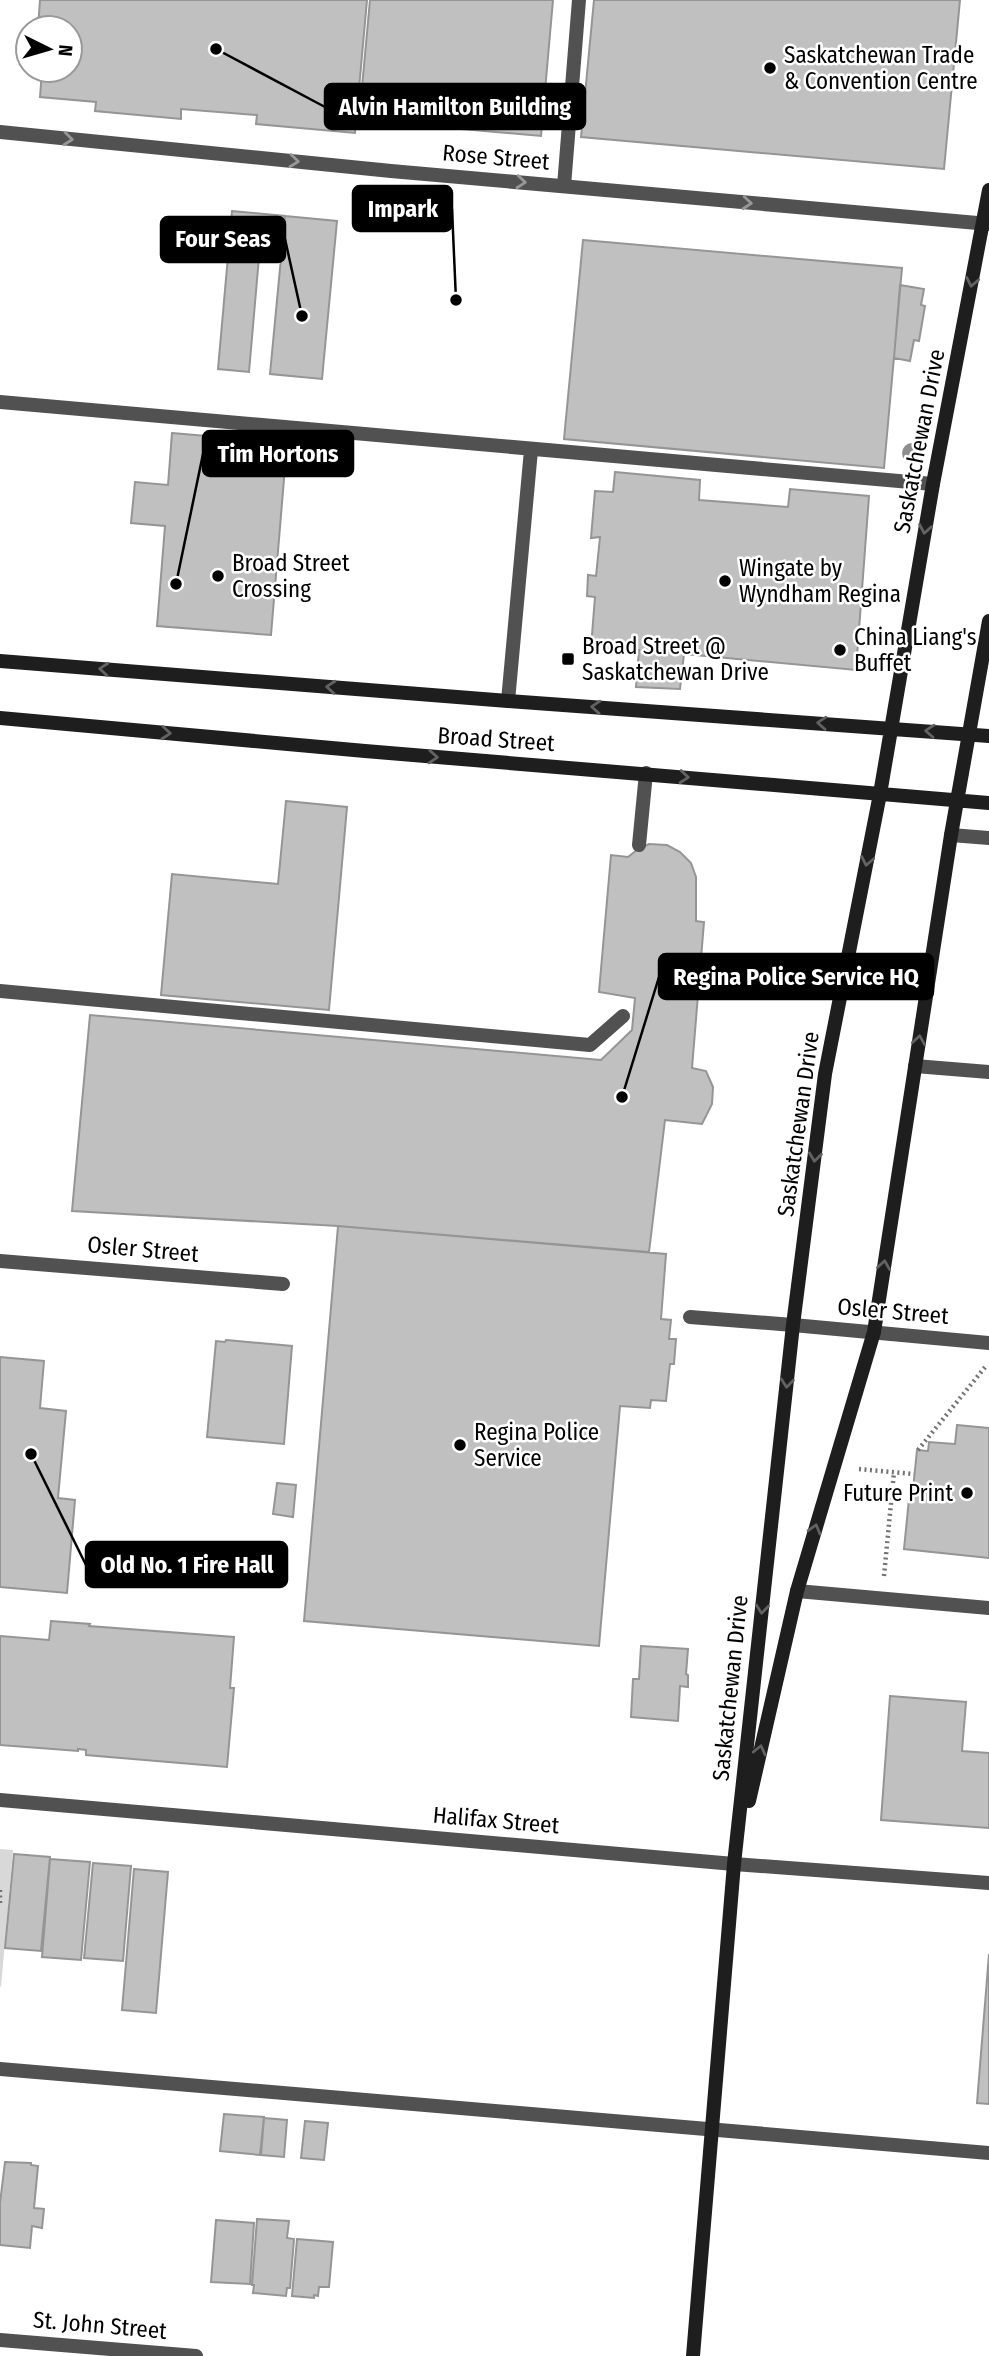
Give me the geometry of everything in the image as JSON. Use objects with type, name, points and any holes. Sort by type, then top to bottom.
[{"type":"main road","name":"Saskatchewan Drive","points":[[693,2356],[734,1864],[793,1325],[825,1074],[880,793],[933,484],[986,224],[989,190]]},
{"type":"main road","name":"Saskatchewan Drive","points":[[734,1864],[797,1591],[874,1332],[951,835],[989,621]]},
{"type":"main road","name":"Broad Street","points":[[0,661],[989,736]]},
{"type":"main road","name":"Broad Street","points":[[0,718],[989,803]]},
{"type":"street","points":[[564,186],[579,0]]},
{"type":"street","name":"Rose Street","points":[[0,132],[986,224]]},
{"type":"street","points":[[0,402],[933,484]]},
{"type":"street","points":[[508,701],[531,450]]},
{"type":"street","points":[[639,845],[646,773]]},
{"type":"street","points":[[951,835],[989,838]]},
{"type":"street","points":[[0,991],[590,1045],[623,1016]]},
{"type":"street","points":[[915,1066],[989,1072]]},
{"type":"street","name":"Osler Street","points":[[0,1261],[283,1284]]},
{"type":"street","name":"Osler Street","points":[[690,1317],[989,1343]]},
{"type":"street","points":[[797,1591],[989,1608]]},
{"type":"street","name":"Halifax Street","points":[[0,1800],[734,1864],[989,1883]]},
{"type":"street","points":[[0,2069],[989,2153]]},
{"type":"street","name":"St. John Street","points":[[0,2340],[196,2356]]},
{"type":"path","points":[[918,1450],[989,1363]]},
{"type":"path","points":[[834,1467],[914,1474]]},
{"type":"path","points":[[881,1599],[894,1472]]},
{"type":"path","points":[[0,1890],[0,1903]]},
{"type":"shaded area","points":[[0,1849],[13,1850],[1,1987],[0,1986]]},
{"type":"building","points":[[40,0],[367,0],[355,133],[256,124],[257,115],[181,109],[181,119],[95,111],[96,102],[40,97],[41,84],[84,84],[84,14],[39,14]]},
{"type":"building","points":[[370,0],[553,0],[541,136],[359,120]]},
{"type":"building","name":"Saskatchewan Trade & Convention Centre","points":[[594,0],[960,0],[944,169],[581,137]]},
{"type":"building","points":[[232,211],[285,216],[281,259],[259,257],[249,372],[218,369]]},
{"type":"building","points":[[285,216],[337,221],[322,379],[270,374]]},
{"type":"building","points":[[583,240],[902,268],[884,468],[564,439]]},
{"type":"building","points":[[900,285],[924,289],[921,305],[925,306],[919,341],[914,340],[910,361],[894,358]]},
{"type":"building","name":"Broad Street Crossing","points":[[172,433],[287,443],[271,635],[157,626],[165,526],[131,523],[135,482],[168,485]]},
{"type":"building","name":"Wingate by Wyndham Regina","points":[[615,472],[700,480],[699,500],[788,507],[790,489],[869,496],[856,670],[684,654],[680,689],[636,687],[639,650],[591,647],[595,597],[587,596],[588,575],[596,576],[600,537],[591,538],[595,491],[613,492]]},
{"type":"building","points":[[286,801],[347,807],[329,1010],[161,995],[172,874],[278,884]]},
{"type":"building","points":[[649,844],[667,845],[680,852],[691,863],[696,877],[696,921],[704,922],[692,1068],[706,1071],[713,1087],[712,1104],[702,1124],[665,1120],[649,1252],[338,1226],[72,1211],[90,1015],[601,1060],[632,1030],[635,998],[599,992],[611,855],[628,857]]},
{"type":"building","points":[[338,1226],[666,1254],[661,1319],[671,1320],[669,1339],[676,1339],[674,1364],[670,1364],[666,1401],[651,1400],[650,1408],[620,1406],[599,1646],[304,1621]]},
{"type":"building","points":[[216,1341],[292,1346],[284,1444],[207,1437]]},
{"type":"building","points":[[0,1357],[44,1361],[40,1408],[66,1411],[58,1498],[75,1500],[67,1593],[0,1587]]},
{"type":"building","points":[[957,1425],[989,1428],[989,1558],[904,1549],[917,1450],[928,1451],[929,1442],[955,1444]]},
{"type":"building","points":[[277,1483],[296,1485],[293,1517],[273,1514]]},
{"type":"building","points":[[51,1621],[234,1637],[230,1688],[234,1688],[227,1767],[86,1755],[86,1750],[78,1749],[0,1745],[0,1636],[49,1640]]},
{"type":"building","points":[[641,1646],[688,1649],[688,1687],[680,1686],[678,1721],[631,1717],[633,1679],[639,1679]]},
{"type":"building","points":[[890,1696],[966,1702],[962,1751],[989,1753],[989,1828],[881,1820]]},
{"type":"building","points":[[14,1854],[50,1857],[41,1951],[5,1948]]},
{"type":"building","points":[[50,1859],[90,1862],[81,1960],[42,1957]]},
{"type":"building","points":[[93,1863],[131,1866],[123,1961],[84,1958]]},
{"type":"building","points":[[134,1869],[168,1872],[156,2013],[122,2010]]},
{"type":"building","points":[[989,1954],[989,2104],[977,2103]]},
{"type":"building","points":[[224,2114],[264,2117],[260,2155],[220,2151]]},
{"type":"building","points":[[264,2118],[287,2120],[284,2157],[261,2155]]},
{"type":"building","points":[[305,2121],[328,2123],[324,2160],[301,2158]]},
{"type":"building","points":[[5,2162],[31,2163],[38,2166],[34,2208],[44,2209],[42,2228],[32,2226],[30,2248],[0,2245],[0,2203]]},
{"type":"building","points":[[257,2219],[289,2221],[287,2238],[294,2239],[290,2288],[287,2288],[286,2296],[253,2293]]},
{"type":"building","points":[[216,2220],[254,2223],[250,2284],[211,2282]]},
{"type":"building","points":[[297,2239],[333,2242],[329,2287],[319,2287],[318,2296],[314,2295],[314,2298],[292,2296]]},
{"type":"place","name":"Alvin Hamilton Building","points":[[216,49]]},
{"type":"place","name":"Saskatchewan Trade & Convention Centre","points":[[770,68]]},
{"type":"place","name":"Impark","points":[[456,300]]},
{"type":"place","name":"Four Seas","points":[[302,316]]},
{"type":"place","name":"Broad Street Crossing","points":[[218,576]]},
{"type":"place","name":"Wingate by Wyndham Regina","points":[[725,581]]},
{"type":"place","name":"Tim Hortons","points":[[176,584]]},
{"type":"place","name":"China Liang's Buffet","points":[[840,650]]},
{"type":"place","name":"Broad Street @ Saskatchewan Drive","points":[[568,659]]},
{"type":"place","name":"Regina Police Service HQ","points":[[622,1097]]},
{"type":"place","name":"Regina Police Service","points":[[460,1445]]},
{"type":"place","name":"Old No. 1 Fire Hall","points":[[31,1454]]},
{"type":"place","name":"Future Print","points":[[967,1493]]}]
